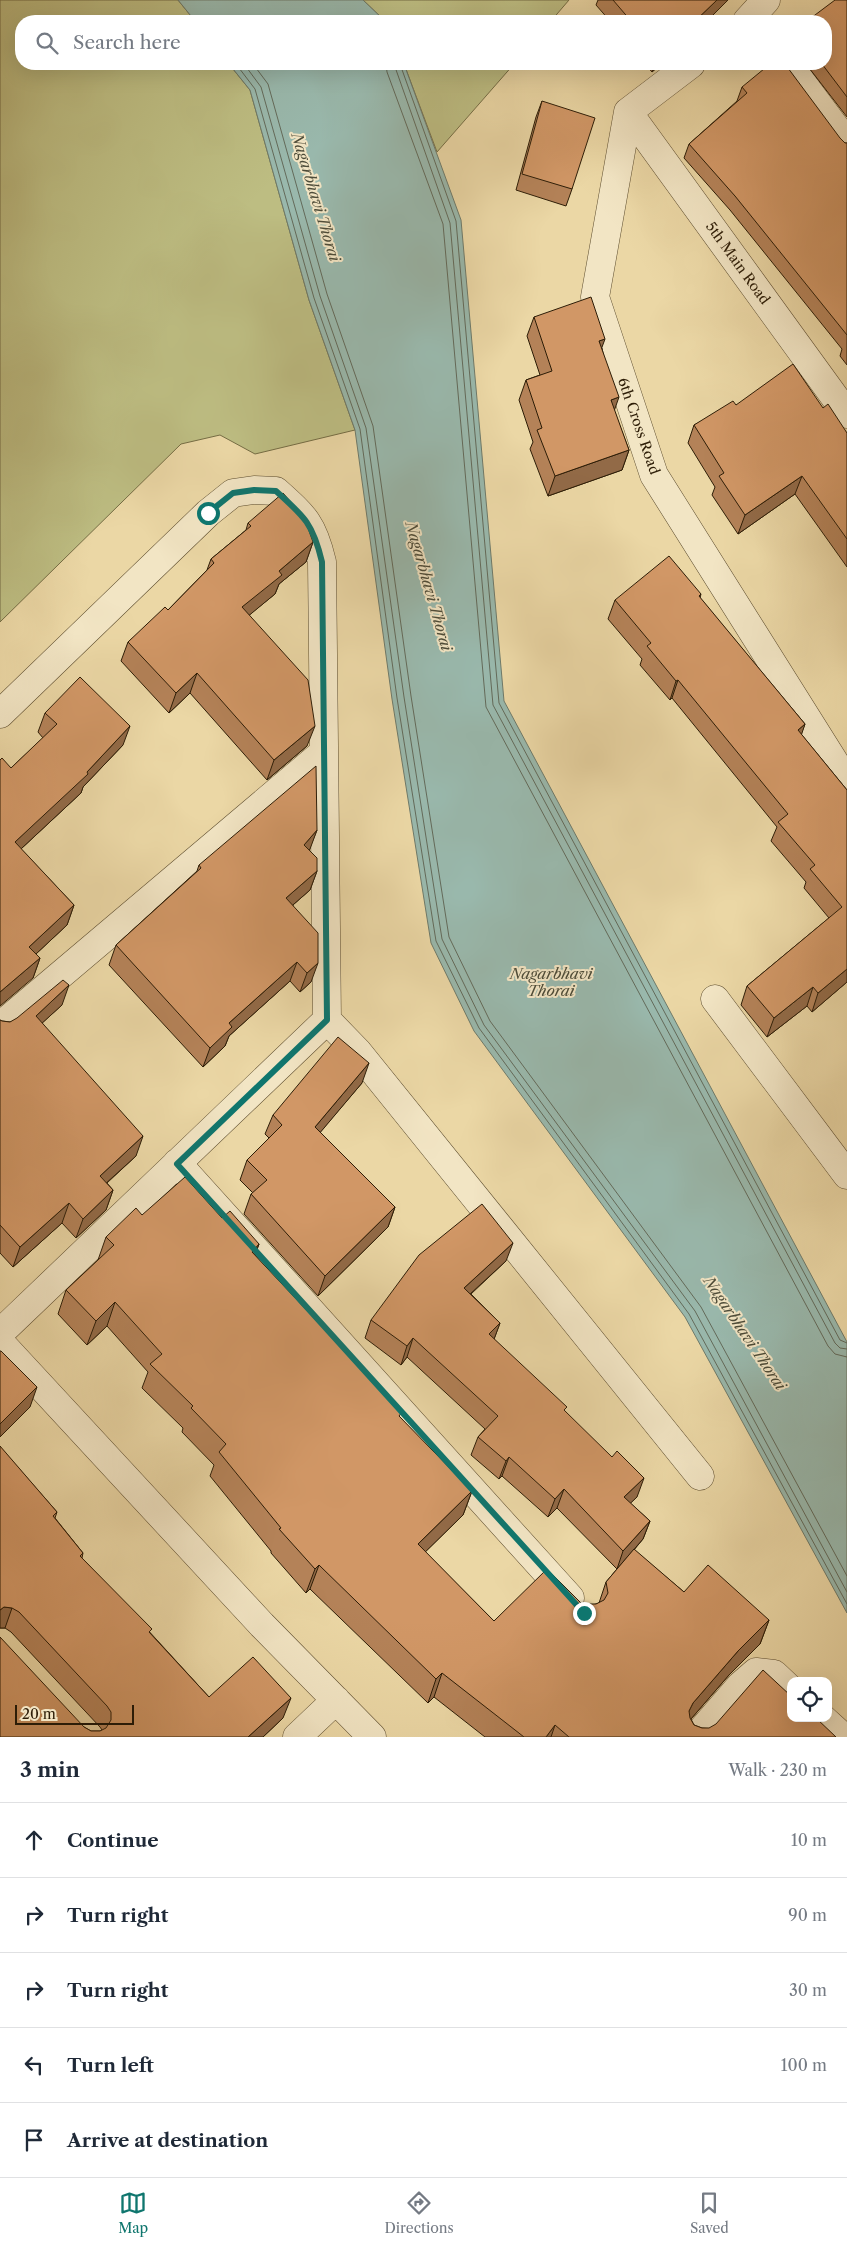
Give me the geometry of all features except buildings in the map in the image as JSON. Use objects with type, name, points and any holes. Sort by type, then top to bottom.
[{"type":"street","points":[[628,112],[684,70]]},
{"type":"street","points":[[792,70],[847,143]]},
{"type":"street","name":"5th Main Road","points":[[628,112],[847,414]]},
{"type":"street","name":"6th Cross Road","points":[[628,112],[595,297],[654,475],[847,782]]},
{"type":"street","points":[[0,714],[208,513],[233,493],[254,490],[276,491],[308,522],[316,537],[322,562],[327,1020],[358,1052],[700,1476]]},
{"type":"street","points":[[0,1026],[324,752]]},
{"type":"street","points":[[715,999],[847,1175]]},
{"type":"street","points":[[0,1333],[327,1020]]},
{"type":"street","points":[[177,1164],[584,1613]]},
{"type":"street","points":[[0,1342],[262,1625],[372,1737]]},
{"type":"street","points":[[696,1737],[741,1684],[756,1672],[774,1674],[787,1686]]},
{"type":"street","points":[[297,1737],[336,1700]]},
{"type":"street","points":[[826,1722],[843,1737]]},
{"type":"green space","points":[[0,0],[178,0],[190,15],[15,15],[15,70],[234,70],[250,90],[309,300],[355,430],[255,454],[220,435],[181,444],[0,622]]},
{"type":"green space","points":[[363,0],[569,0],[556,15],[379,15]]},
{"type":"green space","points":[[406,70],[509,70],[437,152]]},
{"type":"water","points":[[178,0],[363,0],[379,15],[190,15]]},
{"type":"water","name":"Nagarbhavi Thorai","points":[[234,70],[406,70],[461,220],[504,701],[847,1342],[847,1613],[685,1317],[474,1031],[431,943],[392,699],[355,430],[309,300],[250,90]]},
{"type":"route","points":[[208,513],[233,493],[254,490],[276,491],[308,522],[316,537],[322,562],[327,1020],[177,1164],[584,1613]]}]
